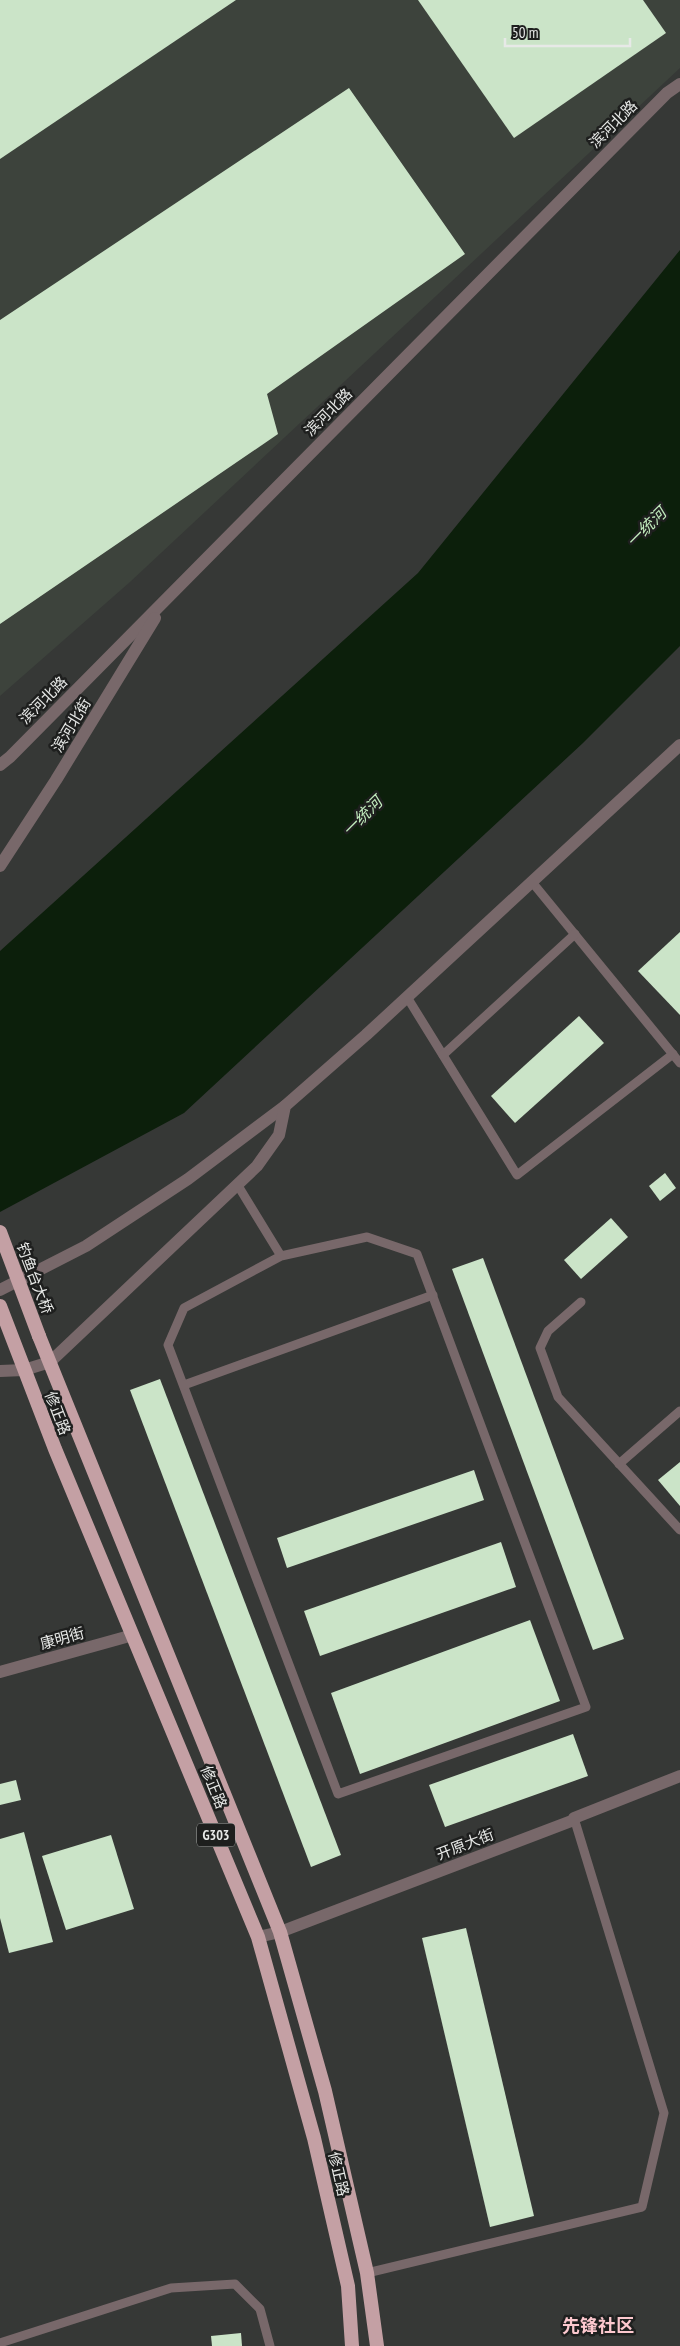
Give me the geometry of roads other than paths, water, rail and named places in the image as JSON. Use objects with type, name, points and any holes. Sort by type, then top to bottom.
[{"type":"highway","name":"钓鱼台大桥","points":[[0,1232],[50,1362]]},
{"type":"highway","name":"修正路","points":[[0,1306],[55,1450],[134,1635],[258,1937],[314,2138],[348,2286],[352,2346]]},
{"type":"highway","name":"修正路","points":[[50,1362],[280,1932],[325,2091],[367,2273],[377,2346]]},
{"type":"street","name":"滨河北路","points":[[0,764],[10,757],[667,93],[680,84]]},
{"type":"street","name":"滨河北街","points":[[0,866],[56,780],[166,599]]},
{"type":"street","points":[[0,1290],[86,1246],[188,1179],[285,1106],[407,997],[680,745]]},
{"type":"street","points":[[0,1371],[24,1370],[50,1362],[257,1166],[279,1134],[285,1106]]},
{"type":"street","name":"康明街","points":[[0,1672],[134,1635]]},
{"type":"street","name":"开原大街","points":[[258,1937],[280,1932],[574,1819],[680,1776]]},
{"type":"lane","points":[[532,882],[680,1062]]},
{"type":"lane","points":[[443,1055],[574,934]]},
{"type":"lane","points":[[407,997],[517,1175],[673,1054]]},
{"type":"lane","points":[[238,1184],[281,1256]]},
{"type":"lane","points":[[367,1237],[417,1254],[586,1707],[338,1794],[168,1344],[184,1308],[281,1256],[367,1237]]},
{"type":"lane","points":[[184,1385],[432,1295]]},
{"type":"lane","points":[[581,1302],[548,1331],[540,1348],[558,1397],[680,1530]]},
{"type":"lane","points":[[619,1464],[680,1411]]},
{"type":"lane","points":[[367,2273],[642,2207],[664,2114],[574,1819]]},
{"type":"lane","points":[[0,2343],[172,2288],[235,2284],[260,2309],[270,2346]]},
{"type":"water","name":"一统河","points":[[680,250],[680,646],[583,743],[184,1113],[0,1212],[0,951],[418,573]]},
{"type":"district","name":"先锋社区","points":[[598,2325]]}]
